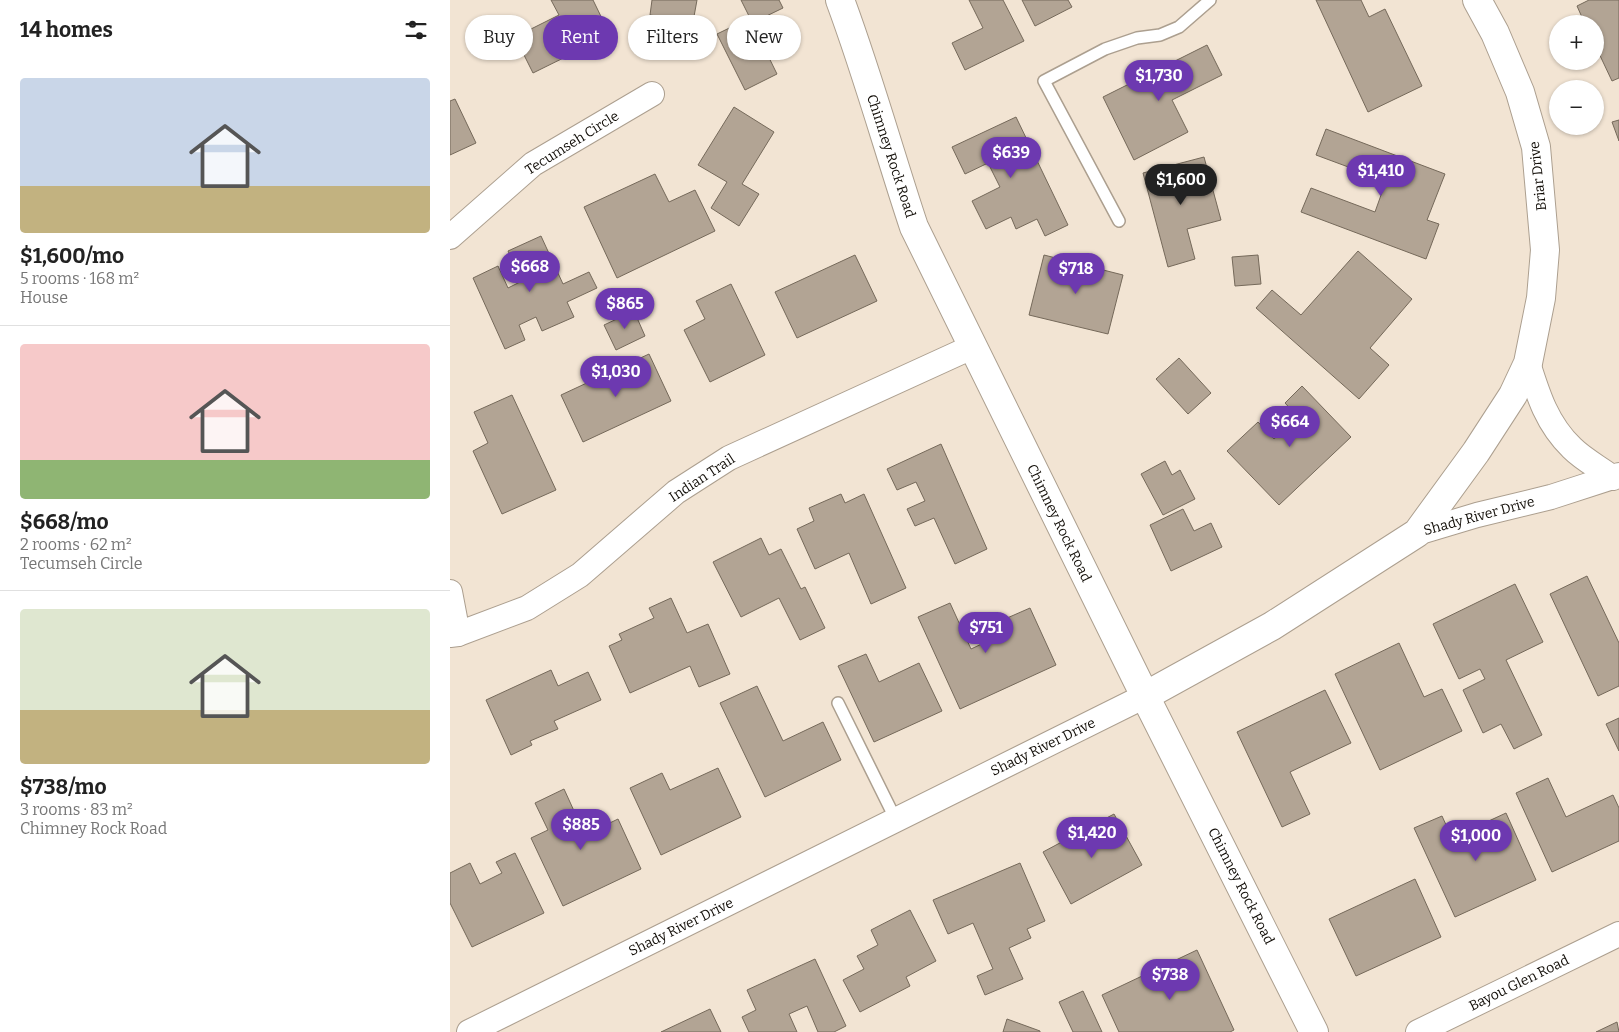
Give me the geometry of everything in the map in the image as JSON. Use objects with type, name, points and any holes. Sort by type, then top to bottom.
[{"type":"main road","name":"Chimney Rock Road","points":[[840,0],[914,227],[1145,696],[1314,1032]]},
{"type":"main road","name":"Briar Drive","points":[[1417,533],[1486,437],[1513,395],[1528,363],[1541,298],[1545,250],[1536,147],[1520,92],[1495,33],[1477,0]]},
{"type":"main road","name":"Shady River Drive","points":[[1145,696],[1272,626],[1417,533]]},
{"type":"street","name":"Tecumseh Circle","points":[[450,237],[533,164],[652,94]]},
{"type":"street","name":"Indian Trail","points":[[454,635],[527,608],[580,575],[676,492],[729,458],[972,347]]},
{"type":"street","name":"Briar Drive","points":[[1528,363],[1540,402],[1552,427],[1572,449],[1616,476]]},
{"type":"street","name":"Shady River Drive","points":[[1417,533],[1477,515],[1551,497],[1616,476]]},
{"type":"street","points":[[450,592],[454,635]]},
{"type":"street","name":"Shady River Drive","points":[[469,1032],[1145,696]]},
{"type":"street","name":"Bayou Glen Road","points":[[1418,1032],[1619,934]]},
{"type":"lane","points":[[1119,221],[1044,81],[1105,49],[1137,38],[1160,35],[1179,27],[1210,0]]},
{"type":"lane","points":[[838,703],[896,820]]},
{"type":"building","points":[[551,0],[593,0],[600,15],[559,15]]},
{"type":"building","points":[[652,0],[697,0],[694,15],[650,15]]},
{"type":"building","points":[[741,0],[779,0],[783,8],[769,15],[748,15]]},
{"type":"building","points":[[969,0],[1003,0],[1024,41],[965,70],[952,43],[983,28]]},
{"type":"building","points":[[1022,0],[1068,0],[1072,7],[1035,26]]},
{"type":"building","points":[[1316,0],[1361,0],[1369,17],[1385,9],[1422,86],[1368,112]]},
{"type":"building","points":[[1589,0],[1619,0],[1619,78],[1612,81],[1604,64],[1604,15],[1581,15],[1577,6]]},
{"type":"building","points":[[543,23],[543,60],[559,60],[533,73],[526,60],[533,60],[533,28]]},
{"type":"building","points":[[727,29],[727,54],[717,34]]},
{"type":"building","points":[[1207,45],[1222,75],[1172,100],[1188,132],[1134,160],[1103,97]]},
{"type":"building","points":[[730,60],[770,60],[777,74],[745,90]]},
{"type":"building","points":[[455,99],[476,143],[450,155],[450,101]]},
{"type":"building","points":[[734,107],[774,132],[742,184],[759,194],[739,226],[711,208],[727,182],[698,165]]},
{"type":"building","points":[[1016,117],[1068,225],[1045,236],[1037,219],[1016,229],[1011,217],[986,229],[972,201],[1000,187],[988,163],[965,174],[952,147]]},
{"type":"building","points":[[1619,120],[1619,141],[1612,122]]},
{"type":"building","points":[[1326,129],[1445,174],[1427,220],[1439,224],[1426,259],[1301,212],[1311,188],[1375,212],[1386,181],[1316,155]]},
{"type":"building","points":[[1204,157],[1221,220],[1187,229],[1195,259],[1168,267],[1143,173]]},
{"type":"building","points":[[655,174],[669,202],[695,190],[715,231],[617,278],[584,207]]},
{"type":"building","points":[[541,236],[563,284],[589,272],[597,288],[567,302],[574,317],[542,331],[536,317],[519,325],[525,340],[505,349],[473,278],[498,266],[508,288],[522,281],[508,251]]},
{"type":"building","points":[[1358,251],[1412,299],[1370,348],[1389,365],[1359,399],[1256,308],[1272,290],[1301,315]]},
{"type":"building","points":[[855,255],[877,301],[797,338],[775,292]]},
{"type":"building","points":[[1044,255],[1123,275],[1108,334],[1029,315]]},
{"type":"building","points":[[1258,255],[1261,284],[1235,286],[1232,257]]},
{"type":"building","points":[[731,284],[765,355],[710,382],[684,330],[705,319],[696,301]]},
{"type":"building","points":[[634,311],[645,336],[616,350],[604,325]]},
{"type":"building","points":[[649,354],[671,401],[583,442],[561,395]]},
{"type":"building","points":[[1179,358],[1211,393],[1188,414],[1156,379]]},
{"type":"building","points":[[1302,386],[1351,437],[1279,505],[1227,451],[1258,422],[1274,439],[1298,417],[1285,403]]},
{"type":"building","points":[[512,395],[556,490],[502,514],[473,451],[488,443],[474,412]]},
{"type":"building","points":[[941,444],[987,549],[955,564],[934,518],[915,526],[907,509],[925,501],[916,482],[897,490],[887,469]]},
{"type":"building","points":[[1165,461],[1172,475],[1180,470],[1195,499],[1163,515],[1141,474]]},
{"type":"building","points":[[841,494],[845,503],[864,494],[906,588],[871,604],[849,553],[815,569],[797,529],[814,521],[809,508]]},
{"type":"building","points":[[1183,509],[1194,531],[1211,523],[1222,547],[1171,571],[1150,525]]},
{"type":"building","points":[[761,538],[769,555],[781,549],[801,589],[805,587],[825,628],[800,640],[779,598],[741,617],[713,562]]},
{"type":"building","points":[[1587,576],[1619,643],[1619,686],[1598,696],[1550,594]]},
{"type":"building","points":[[1515,584],[1543,642],[1506,660],[1542,735],[1514,749],[1501,724],[1483,733],[1463,690],[1485,679],[1480,669],[1459,679],[1433,624]]},
{"type":"building","points":[[671,598],[687,633],[708,624],[730,674],[699,687],[690,666],[630,693],[609,646],[622,640],[619,634],[654,618],[649,608]]},
{"type":"building","points":[[950,603],[971,649],[1003,634],[998,622],[1030,608],[1056,665],[960,709],[918,617]]},
{"type":"building","points":[[1399,643],[1424,697],[1442,689],[1462,731],[1380,770],[1335,674]]},
{"type":"building","points":[[866,654],[879,682],[919,663],[942,711],[874,742],[838,666]]},
{"type":"building","points":[[551,670],[558,686],[588,672],[601,700],[554,721],[558,729],[530,741],[532,745],[511,755],[486,700]]},
{"type":"building","points":[[757,686],[783,741],[823,722],[841,760],[765,797],[720,703]]},
{"type":"building","points":[[1325,690],[1351,743],[1290,772],[1310,814],[1282,827],[1237,732]]},
{"type":"building","points":[[1619,718],[1619,751],[1606,724]]},
{"type":"building","points":[[718,768],[741,817],[661,855],[630,788],[662,773],[670,790]]},
{"type":"building","points":[[1548,778],[1566,817],[1613,795],[1619,808],[1619,841],[1552,872],[1516,793]]},
{"type":"building","points":[[564,789],[585,835],[618,819],[641,869],[563,906],[531,838],[548,830],[535,803]]},
{"type":"building","points":[[1506,813],[1536,880],[1455,917],[1414,828],[1442,816],[1452,838]]},
{"type":"building","points":[[1114,814],[1142,865],[1071,904],[1043,852]]},
{"type":"building","points":[[515,853],[544,913],[472,947],[450,903],[450,873],[470,863],[480,884],[502,873],[496,862]]},
{"type":"building","points":[[1020,863],[1045,921],[1027,929],[1031,938],[1009,948],[1023,979],[985,995],[977,976],[993,969],[973,923],[948,934],[933,900]]},
{"type":"building","points":[[1415,879],[1441,937],[1356,976],[1329,919]]},
{"type":"building","points":[[910,910],[936,961],[906,977],[910,986],[860,1012],[843,980],[864,969],[857,956],[878,945],[871,930]]},
{"type":"building","points":[[1197,950],[1234,1030],[1230,1032],[1119,1032],[1102,995]]},
{"type":"building","points":[[815,959],[846,1026],[834,1032],[818,1032],[807,1006],[789,1014],[797,1032],[749,1032],[742,1017],[756,1010],[747,990]]},
{"type":"building","points":[[1083,991],[1102,1032],[1073,1032],[1059,1002]]},
{"type":"building","points":[[710,1009],[721,1032],[661,1032]]},
{"type":"building","points":[[1007,1019],[1040,1031],[1040,1032],[1003,1032]]},
{"type":"building","points":[[1617,1022],[1619,1032],[1596,1032]]}]
